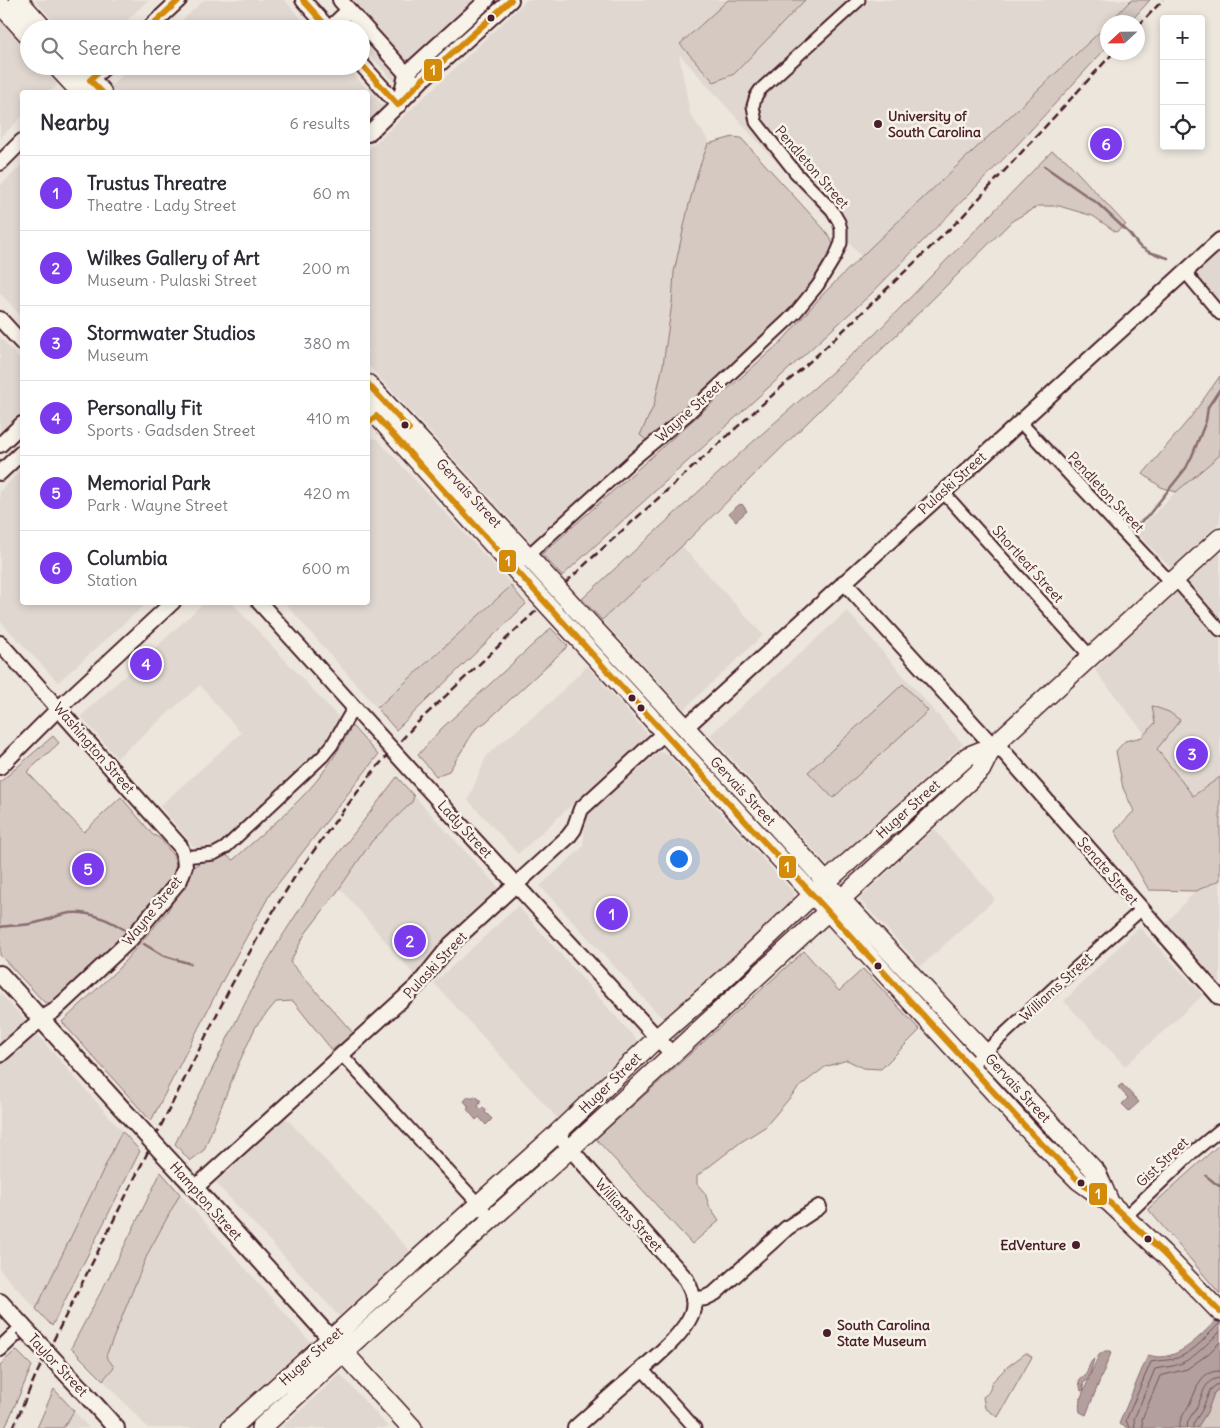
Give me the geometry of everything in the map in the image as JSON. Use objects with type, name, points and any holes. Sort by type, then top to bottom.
[{"type":"highway","name":"Huger Street","points":[[231,1428],[337,1346]]},
{"type":"highway","name":"Huger Street","points":[[261,1428],[337,1346]]},
{"type":"highway","name":"Hampton Street","points":[[337,1346],[412,1428]]},
{"type":"main road","points":[[18,0],[36,20]]},
{"type":"main road","points":[[0,4],[20,26]]},
{"type":"main road","points":[[67,75],[85,90]]},
{"type":"main road","points":[[81,75],[85,90]]},
{"type":"main road","name":"Gervais Street","points":[[370,392],[375,413],[664,733],[1034,1136],[1079,1181],[1110,1203],[1220,1312]]},
{"type":"main road","name":"Gervais Street","points":[[375,413],[533,561],[841,899],[1097,1173],[1110,1203]]},
{"type":"main road","name":"Huger Street","points":[[337,1346],[492,1219],[570,1149],[980,770],[994,745],[1220,538]]},
{"type":"main road","points":[[640,706],[645,704],[649,706],[674,729],[685,728]]},
{"type":"main road","name":"Huger Street","points":[[337,1346],[479,1204],[557,1134],[657,1038],[722,981],[826,882],[968,756],[994,745]]},
{"type":"main road","name":"Hampton Street","points":[[0,974],[337,1346]]},
{"type":"main road","name":"Taylor Street","points":[[0,1302],[116,1428]]},
{"type":"street","points":[[158,20],[179,0]]},
{"type":"street","points":[[303,0],[321,20]]},
{"type":"street","points":[[398,105],[406,74],[488,0]]},
{"type":"street","points":[[370,132],[511,0]]},
{"type":"street","name":"Pendleton Street","points":[[841,237],[839,222],[836,216],[796,173],[756,122],[753,106],[760,90],[859,0]]},
{"type":"street","points":[[335,20],[344,5],[357,20]]},
{"type":"street","points":[[370,34],[417,86]]},
{"type":"street","points":[[370,74],[398,105]]},
{"type":"street","points":[[85,90],[98,75]]},
{"type":"street","points":[[0,163],[20,143]]},
{"type":"street","name":"Wayne Street","points":[[519,573],[634,460],[687,415],[787,321],[818,285],[838,252],[841,237]]},
{"type":"street","name":"Pulaski Street","points":[[685,728],[1220,240]]},
{"type":"street","points":[[1184,272],[1220,314]]},
{"type":"street","points":[[0,319],[20,341]]},
{"type":"street","name":"Pendleton Street","points":[[1020,422],[1220,630]]},
{"type":"street","points":[[0,444],[20,426]]},
{"type":"street","points":[[0,472],[20,454]]},
{"type":"street","name":"Shortleaf Street","points":[[943,492],[1090,656]]},
{"type":"street","name":"Senate Street","points":[[844,582],[994,745],[1220,998]]},
{"type":"street","points":[[0,767],[59,708],[170,605]]},
{"type":"street","name":"Lady Street","points":[[262,605],[425,786],[672,1054]]},
{"type":"street","name":"Washington Street","points":[[0,642],[180,846],[184,857]]},
{"type":"street","name":"Wayne Street","points":[[0,1056],[41,1019],[54,1011],[145,924],[180,880],[184,872],[184,857],[214,854],[225,848],[323,756],[332,745],[354,707]]},
{"type":"street","name":"Pulaski Street","points":[[195,1188],[418,985],[446,949],[568,837],[574,829],[581,809],[664,733]]},
{"type":"street","name":"Williams Street","points":[[970,1066],[1142,909]]},
{"type":"street","points":[[342,1055],[492,1219]]},
{"type":"street","name":"Gist Street","points":[[1125,1218],[1192,1153],[1220,1130]]},
{"type":"street","name":"Williams Street","points":[[557,1134],[686,1279],[691,1288],[693,1300]]},
{"type":"street","points":[[575,1428],[675,1338],[692,1313],[693,1300],[705,1298],[715,1293],[787,1228],[820,1207]]},
{"type":"street","points":[[0,1349],[23,1327]]},
{"type":"street","points":[[642,1369],[695,1428]]},
{"type":"shaded area","points":[[35,0],[148,0],[127,20],[53,20]]},
{"type":"shaded area","points":[[204,0],[284,0],[303,20],[183,20]]},
{"type":"shaded area","points":[[347,0],[498,0],[501,3],[404,92],[370,56],[370,20],[338,20],[332,14]]},
{"type":"shaded area","points":[[527,0],[1131,0],[1117,15],[1100,15],[1100,32],[1034,101],[869,265],[679,54],[690,114],[712,146],[652,417],[642,446],[532,543],[370,367],[370,148]]},
{"type":"shaded area","points":[[728,0],[805,0],[734,74],[714,82],[680,44]]},
{"type":"shaded area","points":[[1131,0],[1150,0],[1136,15],[1117,15]]},
{"type":"shaded area","points":[[0,19],[20,40],[20,75],[51,75],[59,84],[52,90],[20,90],[20,119],[0,138]]},
{"type":"shaded area","points":[[1100,32],[1100,55],[1018,144],[871,294],[562,576],[542,554],[782,341],[824,293]]},
{"type":"shaded area","points":[[123,75],[354,75],[368,90],[113,90],[110,87]]},
{"type":"shaded area","points":[[370,92],[384,107],[370,120]]},
{"type":"shaded area","points":[[733,137],[741,138],[823,228],[833,245],[823,272],[791,311],[647,441],[640,435],[654,405],[663,365],[672,303],[674,272],[698,171],[708,144]]},
{"type":"shaded area","points":[[1052,151],[1066,160],[1126,225],[1116,232],[1093,216],[1059,206],[1038,206],[1012,221],[682,546],[602,620],[582,599],[746,448],[874,335]]},
{"type":"shaded area","points":[[20,167],[20,315],[0,293],[0,186]]},
{"type":"shaded area","points":[[1220,251],[1220,303],[1194,275]]},
{"type":"shaded area","points":[[0,337],[20,360],[20,420],[0,438]]},
{"type":"shaded area","points":[[1220,376],[1220,455],[1176,492],[1161,487],[1143,474],[1190,418]]},
{"type":"shaded area","points":[[373,438],[378,440],[512,585],[377,708],[287,605],[370,605],[370,441]]},
{"type":"shaded area","points":[[1220,448],[1220,522],[1172,569],[1136,532]]},
{"type":"shaded area","points":[[20,471],[20,605],[145,605],[58,682],[0,621],[0,491]]},
{"type":"shaded area","points":[[682,546],[763,635],[684,709],[602,620]]},
{"type":"shaded area","points":[[1220,553],[1220,777],[1193,796],[1095,670],[1121,643]]},
{"type":"shaded area","points":[[511,586],[526,604],[396,730],[377,708]]},
{"type":"shaded area","points":[[202,605],[234,605],[340,719],[325,747],[223,842],[217,847],[207,850],[194,847],[160,806],[241,733],[200,685],[117,758],[81,716]]},
{"type":"shaded area","points":[[847,611],[963,744],[829,867],[710,735]]},
{"type":"shaded area","points":[[551,628],[568,646],[486,722],[476,728],[449,771],[436,776],[418,755],[441,729]]},
{"type":"shaded area","points":[[587,666],[647,733],[647,736],[518,854],[468,800],[487,755],[552,701]]},
{"type":"shaded area","points":[[903,684],[928,711],[833,798],[808,772]]},
{"type":"shaded area","points":[[1152,706],[1169,712],[1180,720],[1157,749],[1193,796],[1220,777],[1220,880],[1196,891],[1149,890],[1115,831],[1134,811],[1123,788],[1116,751],[1125,741],[1142,737],[1155,723]]},
{"type":"shaded area","points":[[352,726],[378,755],[270,894],[224,978],[151,1121],[62,1022],[118,969],[167,912],[192,868],[201,862],[226,855],[233,860],[267,830],[316,782]]},
{"type":"shaded area","points":[[53,736],[59,743],[27,772],[84,832],[121,797],[153,835],[159,838],[167,847],[174,859],[176,868],[174,876],[167,887],[132,927],[51,1003],[45,1003],[0,955],[0,782]]},
{"type":"shaded area","points":[[659,752],[667,754],[794,893],[794,899],[664,1020],[540,886],[583,847],[586,815]]},
{"type":"shaded area","points":[[397,777],[414,796],[412,802],[372,841],[305,934],[290,962],[354,1034],[332,1050],[293,1001],[276,1002],[256,1026],[237,1067],[204,1150],[190,1161],[175,1144],[258,977],[319,879]]},
{"type":"shaded area","points":[[414,796],[500,889],[416,977],[340,888],[372,841],[412,802]]},
{"type":"shaded area","points":[[934,829],[995,899],[921,966],[859,899]]},
{"type":"shaded area","points":[[1220,880],[1220,986],[1166,923],[1196,891]]},
{"type":"shaded area","points":[[518,906],[641,1045],[559,1120],[434,983]]},
{"type":"shaded area","points":[[1139,927],[1203,995],[1125,1066],[1064,1001]]},
{"type":"shaded area","points":[[804,951],[839,991],[863,969],[920,1030],[881,1069],[863,1068],[847,1060],[825,1067],[799,1087],[765,1127],[741,1142],[697,1176],[697,1184],[705,1193],[710,1208],[719,1221],[692,1244],[596,1139]]},
{"type":"shaded area","points":[[0,993],[26,1021],[0,1045]]},
{"type":"shaded area","points":[[34,1031],[122,1131],[36,1309],[0,1270],[0,1062]]},
{"type":"shaded area","points":[[285,1117],[411,1252],[339,1316],[216,1183]]},
{"type":"shaded area","points":[[122,1131],[140,1151],[52,1326],[36,1309]]},
{"type":"shaded area","points":[[1220,1144],[1220,1294],[1148,1209]]},
{"type":"shaded area","points":[[161,1172],[180,1194],[148,1253],[106,1356],[114,1367],[103,1380],[71,1348]]},
{"type":"shaded area","points":[[180,1194],[310,1342],[215,1428],[148,1428],[103,1380],[114,1367],[106,1356],[148,1253]]},
{"type":"shaded area","points":[[16,1350],[32,1366],[5,1428],[0,1428],[0,1365]]},
{"type":"shaded area","points":[[1026,1353],[1032,1357],[998,1417],[985,1408],[983,1397],[989,1392],[991,1383],[1007,1367]]},
{"type":"shaded area","points":[[340,1374],[389,1428],[281,1428]]},
{"type":"shaded area","points":[[1220,1388],[1220,1428],[1197,1428],[1207,1412],[1214,1393]]},
{"type":"shaded area","points":[[54,1389],[74,1411],[63,1428],[37,1428]]},
{"type":"shaded area","points":[[74,1411],[89,1428],[63,1428]]},
{"type":"water","points":[[740,504],[747,511],[736,521],[729,513]]},
{"type":"water","points":[[1122,1084],[1139,1102],[1129,1111],[1122,1104],[1128,1098],[1118,1087]]},
{"type":"water","points":[[469,1096],[472,1099],[474,1096],[477,1097],[481,1101],[478,1106],[481,1109],[483,1107],[492,1119],[486,1125],[479,1117],[476,1120],[467,1109],[469,1107],[464,1101]]},
{"type":"water","points":[[1220,1317],[1220,1388],[1214,1393],[1207,1412],[1197,1428],[1128,1428],[1119,1424],[1148,1355],[1160,1357],[1178,1352],[1193,1342]]},
{"type":"water","points":[[1105,1351],[1110,1351],[1111,1353],[1086,1415],[1080,1412],[1079,1408],[1084,1390],[1081,1391],[1079,1381],[1084,1377],[1091,1362],[1094,1359],[1089,1377],[1099,1355]],"holes":[[[1089,1378],[1087,1382],[1084,1390],[1083,1384]]]},
{"type":"waterway","points":[[1044,166],[1097,203],[1129,233],[1139,246],[1149,252],[1168,258]]},
{"type":"waterway","points":[[1137,525],[1147,517],[1186,468],[1206,421],[1208,407],[1220,389]]},
{"type":"waterway","points":[[0,927],[31,924],[65,914],[82,913],[114,923],[128,932]]},
{"type":"waterway","points":[[144,944],[162,955],[191,964]]},
{"type":"waterway","points":[[1206,1176],[1220,1186]]},
{"type":"railway","points":[[1145,19],[1163,0]]},
{"type":"railway","points":[[13,1428],[35,1377],[232,984],[294,878],[376,768],[417,723],[592,558],[827,346],[960,219],[1107,60]]},
{"type":"transit line","name":"1","points":[[158,20],[179,0]]},
{"type":"transit line","name":"1","points":[[303,0],[321,20]]},
{"type":"transit line","name":"1","points":[[370,74],[398,105],[423,79],[511,0]]},
{"type":"transit line","name":"1","points":[[96,75],[90,80],[100,90]]},
{"type":"transit line","name":"1","points":[[370,386],[409,429]]},
{"type":"transit line","name":"1","points":[[370,422],[376,416],[1034,1136],[1079,1181],[1110,1203],[1163,1253],[1220,1312]]},
{"type":"place","name":"University of South Carolina","points":[[878,124]]},
{"type":"place","name":"Columbia","points":[[1106,144]]},
{"type":"place","name":"Personally Fit","points":[[146,664]]},
{"type":"place","name":"Stormwater Studios","points":[[1192,754]]},
{"type":"place","name":"Memorial Park","points":[[88,869]]},
{"type":"place","name":"Trustus Threatre","points":[[612,914]]},
{"type":"place","name":"Wilkes Gallery of Art","points":[[410,941]]},
{"type":"place","name":"EdVenture","points":[[1076,1245]]},
{"type":"place","name":"South Carolina State Museum","points":[[827,1333]]}]
